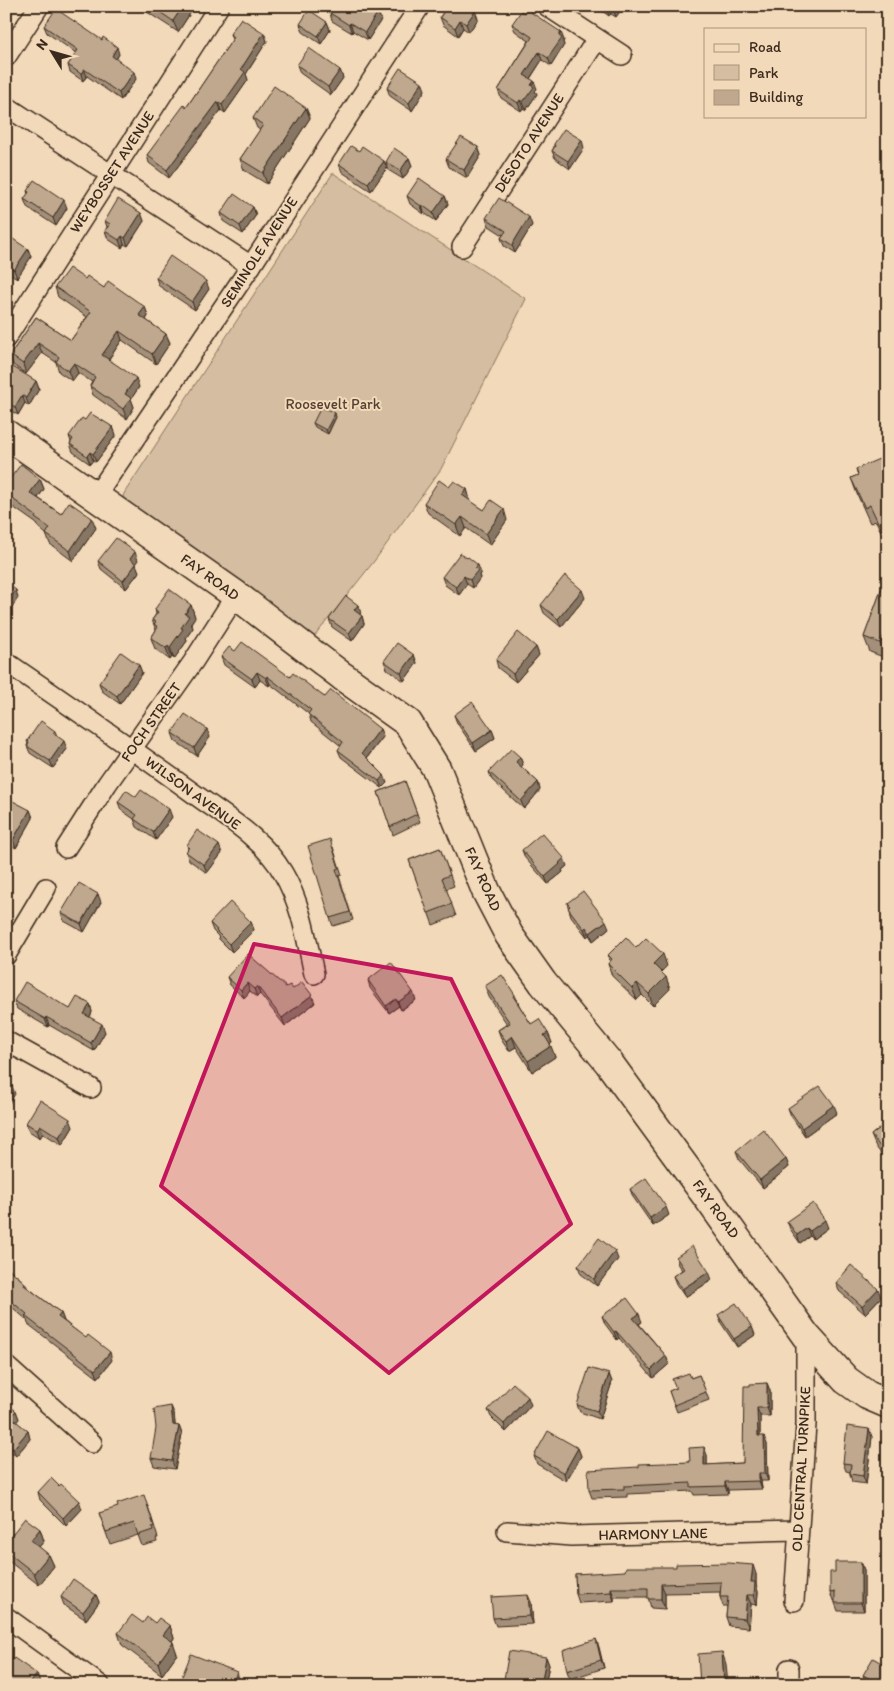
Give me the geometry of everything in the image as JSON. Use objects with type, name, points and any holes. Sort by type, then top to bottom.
[{"type":"street","points":[[6,57],[40,6]]},
{"type":"street","name":"WEYBOSSET AVENUE","points":[[6,338],[219,6]]},
{"type":"street","name":"SEMINOLE AVENUE","points":[[96,496],[251,266],[420,6]]},
{"type":"street","points":[[557,9],[622,55]]},
{"type":"street","name":"DESOTO AVENUE","points":[[462,247],[597,39]]},
{"type":"street","points":[[6,106],[251,266]]},
{"type":"street","name":"FAY ROAD","points":[[6,434],[236,595],[342,676],[408,723],[437,770],[486,891],[509,935],[543,983],[609,1063],[806,1336],[846,1380],[867,1394],[888,1404]]},
{"type":"street","name":"FOCH STREET","points":[[66,848],[131,748],[193,662],[236,595]]},
{"type":"street","name":"WILSON AVENUE","points":[[6,662],[131,748],[247,833],[271,856],[284,873],[296,900],[308,941],[314,974]]},
{"type":"street","points":[[6,955],[46,888]]},
{"type":"street","points":[[6,1042],[91,1088]]},
{"type":"street","name":"OLD CENTRAL TURNPIKE","points":[[794,1601],[806,1424],[806,1336]]},
{"type":"street","points":[[6,1366],[92,1443]]},
{"type":"street","name":"HARMONY LANE","points":[[508,1531],[571,1536],[798,1530]]},
{"type":"street","points":[[6,1617],[100,1685]]},
{"type":"highlighted area","points":[[254,944],[451,979],[571,1224],[389,1373],[161,1186]]},
{"type":"green space","name":"Roosevelt Park","points":[[333,173],[526,299],[441,469],[375,560],[314,637],[125,501],[123,496]]},
{"type":"building","points":[[151,6],[183,6],[173,21]]},
{"type":"building","points":[[334,6],[369,6],[378,12],[365,32],[330,13]]},
{"type":"building","points":[[446,6],[470,6],[475,11],[466,24],[460,20],[455,28],[440,17]]},
{"type":"building","points":[[56,9],[102,40],[103,37],[117,47],[112,56],[134,72],[119,93],[84,69],[81,74],[68,65],[78,50],[44,26]]},
{"type":"building","points":[[526,9],[561,32],[559,36],[562,38],[548,58],[539,52],[524,75],[534,81],[531,85],[534,87],[523,102],[520,100],[518,103],[498,90],[532,37],[512,24],[521,11],[524,13]]},
{"type":"building","points":[[309,10],[327,22],[318,36],[300,24]]},
{"type":"building","points":[[241,18],[264,33],[241,69],[245,72],[222,105],[218,102],[167,170],[147,155],[184,105],[186,108],[234,37],[230,34]]},
{"type":"building","points":[[309,48],[340,70],[328,87],[297,65]]},
{"type":"building","points":[[400,68],[422,82],[409,103],[387,88]]},
{"type":"building","points":[[274,86],[306,108],[263,173],[240,159],[263,125],[253,118]]},
{"type":"building","points":[[564,129],[582,140],[568,161],[552,151],[555,146],[554,144]]},
{"type":"building","points":[[461,137],[478,147],[464,170],[446,159]]},
{"type":"building","points":[[351,146],[359,151],[362,146],[384,161],[368,183],[339,164]]},
{"type":"building","points":[[394,148],[409,158],[400,171],[386,162]]},
{"type":"building","points":[[419,178],[445,196],[433,213],[407,196]]},
{"type":"building","points":[[34,180],[64,200],[53,218],[24,199]]},
{"type":"building","points":[[234,194],[253,207],[240,226],[221,213]]},
{"type":"building","points":[[499,198],[529,217],[512,245],[501,238],[506,231],[486,218]]},
{"type":"building","points":[[118,199],[141,213],[125,238],[122,236],[119,240],[105,231],[110,224],[105,221]]},
{"type":"building","points":[[10,237],[28,249],[14,270],[6,265],[6,242]]},
{"type":"building","points":[[170,256],[206,281],[192,302],[156,278]]},
{"type":"building","points":[[69,268],[85,279],[87,276],[104,288],[108,281],[145,307],[139,315],[166,334],[152,354],[119,331],[102,355],[136,378],[125,394],[131,398],[123,409],[90,386],[95,377],[74,363],[68,371],[56,362],[59,357],[38,343],[23,364],[10,355],[36,317],[71,340],[91,312],[55,287]]},
{"type":"building","points":[[13,367],[36,381],[26,398],[22,395],[15,407],[6,402],[6,378]]},
{"type":"building","points":[[321,407],[335,413],[326,430],[313,423]]},
{"type":"building","points":[[90,413],[113,427],[93,454],[90,452],[87,456],[70,444],[73,439],[69,436],[82,418],[85,420]]},
{"type":"building","points":[[879,459],[888,477],[888,544],[870,505],[865,508],[851,478],[858,475],[856,469]]},
{"type":"building","points":[[21,464],[40,479],[30,493],[61,514],[69,502],[92,518],[70,551],[46,534],[50,528],[6,494],[6,484]]},
{"type":"building","points":[[439,480],[449,487],[454,481],[467,489],[462,495],[484,510],[491,500],[504,509],[486,534],[462,517],[456,525],[424,503]]},
{"type":"building","points":[[116,538],[135,552],[130,559],[136,564],[123,581],[98,561]]},
{"type":"building","points":[[460,553],[478,565],[475,568],[478,570],[470,580],[464,576],[456,587],[442,577]]},
{"type":"building","points":[[888,571],[888,636],[884,635],[880,643],[864,637]]},
{"type":"building","points":[[565,575],[582,590],[558,619],[541,605]]},
{"type":"building","points":[[6,583],[16,590],[6,604]]},
{"type":"building","points":[[169,589],[191,605],[185,614],[189,616],[181,628],[183,629],[170,647],[166,648],[151,638],[158,627],[154,624],[156,622],[152,620],[158,612],[155,609]]},
{"type":"building","points":[[346,596],[358,605],[354,610],[362,616],[349,633],[329,619]]},
{"type":"building","points":[[518,632],[536,647],[513,674],[496,660]]},
{"type":"building","points":[[242,642],[290,677],[293,673],[323,696],[325,697],[331,690],[380,729],[362,753],[384,775],[379,781],[338,750],[343,742],[308,714],[311,710],[267,676],[266,678],[257,672],[252,679],[221,657],[229,647],[235,651]]},
{"type":"building","points":[[397,643],[414,655],[401,673],[384,661]]},
{"type":"building","points":[[121,652],[139,665],[117,696],[99,683]]},
{"type":"building","points":[[472,702],[492,730],[473,743],[454,715]]},
{"type":"building","points":[[185,714],[207,729],[194,748],[172,733]]},
{"type":"building","points":[[41,721],[55,731],[53,733],[64,741],[50,761],[27,746],[29,742],[27,741]]},
{"type":"building","points":[[511,749],[520,757],[516,762],[538,782],[521,801],[489,772]]},
{"type":"building","points":[[405,781],[417,814],[390,827],[378,792]]},
{"type":"building","points":[[126,790],[136,797],[141,790],[169,809],[153,832],[134,819],[137,815],[118,802]]},
{"type":"building","points":[[9,799],[30,810],[13,840],[6,836],[6,804]]},
{"type":"building","points":[[197,830],[219,845],[204,865],[186,852],[189,847],[187,845]]},
{"type":"building","points":[[542,833],[564,858],[545,877],[522,850]]},
{"type":"building","points":[[330,839],[339,868],[336,869],[350,912],[330,918],[308,846]]},
{"type":"building","points":[[440,848],[450,875],[442,878],[452,904],[428,913],[409,860]]},
{"type":"building","points":[[79,883],[98,894],[81,924],[61,913]]},
{"type":"building","points":[[583,891],[606,921],[590,933],[586,927],[584,929],[568,908],[570,906],[567,903]]},
{"type":"building","points":[[230,902],[251,922],[229,944],[210,923]]},
{"type":"building","points":[[626,937],[636,948],[646,938],[663,954],[653,964],[666,977],[649,994],[637,983],[632,988],[608,964],[612,959],[608,955]]},
{"type":"building","points":[[248,954],[286,987],[290,985],[293,989],[302,982],[312,995],[282,1018],[257,986],[254,989],[247,983],[241,990],[227,977]]},
{"type":"building","points":[[391,962],[413,992],[398,1002],[396,999],[386,1006],[368,980]]},
{"type":"building","points":[[502,975],[531,1024],[539,1019],[548,1033],[544,1035],[551,1046],[528,1061],[512,1036],[506,1041],[498,1030],[510,1023],[485,986]]},
{"type":"building","points":[[25,982],[70,1009],[77,997],[90,1004],[84,1014],[102,1024],[91,1043],[14,1001]]},
{"type":"building","points":[[6,1083],[12,1086],[6,1096]]},
{"type":"building","points":[[820,1086],[834,1105],[802,1128],[788,1108]]},
{"type":"building","points":[[40,1100],[70,1119],[59,1137],[40,1125],[37,1130],[26,1123]]},
{"type":"building","points":[[888,1122],[888,1157],[871,1135]]},
{"type":"building","points":[[763,1129],[786,1159],[760,1180],[736,1151]]},
{"type":"building","points":[[646,1178],[666,1207],[650,1218],[630,1189]]},
{"type":"building","points":[[813,1203],[825,1220],[810,1231],[807,1228],[797,1235],[787,1221]]},
{"type":"building","points":[[599,1238],[615,1251],[594,1279],[578,1266]]},
{"type":"building","points":[[692,1246],[709,1272],[682,1289],[673,1276],[684,1269],[676,1257]]},
{"type":"building","points":[[851,1265],[878,1289],[862,1306],[836,1283]]},
{"type":"building","points":[[6,1266],[25,1283],[24,1285],[61,1313],[58,1317],[86,1338],[88,1335],[110,1352],[95,1370],[25,1316],[27,1314],[6,1297]]},
{"type":"building","points":[[627,1298],[639,1314],[633,1318],[666,1356],[651,1370],[616,1331],[614,1332],[602,1316]]},
{"type":"building","points":[[736,1303],[752,1327],[734,1339],[718,1315]]},
{"type":"building","points":[[589,1368],[609,1374],[597,1411],[577,1405]]},
{"type":"building","points":[[689,1373],[691,1378],[699,1375],[706,1392],[674,1405],[669,1391],[676,1388],[672,1379]]},
{"type":"building","points":[[513,1383],[528,1397],[504,1424],[488,1410]]},
{"type":"building","points":[[767,1383],[767,1408],[757,1408],[758,1436],[764,1436],[765,1473],[759,1473],[759,1481],[725,1482],[725,1486],[691,1487],[691,1483],[624,1486],[624,1489],[589,1490],[588,1470],[639,1467],[639,1464],[690,1462],[689,1448],[704,1447],[704,1465],[743,1463],[744,1386]]},
{"type":"building","points":[[6,1403],[16,1411],[11,1417],[28,1431],[13,1449],[6,1443]]},
{"type":"building","points":[[171,1406],[173,1425],[179,1426],[172,1461],[151,1458],[156,1428],[154,1409]]},
{"type":"building","points":[[847,1426],[869,1429],[863,1476],[850,1474],[851,1464],[843,1463]]},
{"type":"building","points":[[548,1431],[578,1448],[564,1473],[534,1456]]},
{"type":"building","points":[[51,1478],[59,1486],[61,1484],[79,1501],[63,1518],[38,1492]]},
{"type":"building","points":[[144,1495],[154,1526],[152,1527],[153,1530],[138,1535],[134,1523],[106,1532],[99,1513],[118,1507],[117,1504]]},
{"type":"building","points":[[25,1518],[40,1529],[31,1540],[49,1555],[34,1573],[6,1551],[6,1542]]},
{"type":"building","points":[[835,1562],[861,1562],[861,1603],[835,1603],[835,1592],[830,1593],[830,1572],[835,1572]]},
{"type":"building","points":[[729,1563],[753,1565],[751,1582],[755,1582],[754,1595],[747,1595],[745,1619],[726,1617],[728,1597],[720,1597],[721,1582],[661,1584],[661,1599],[648,1599],[648,1588],[611,1588],[611,1592],[576,1594],[575,1574],[625,1571],[626,1567],[676,1567],[676,1564]]},
{"type":"building","points":[[73,1579],[96,1595],[83,1612],[61,1597]]},
{"type":"building","points":[[528,1595],[530,1616],[493,1618],[491,1597]]},
{"type":"building","points":[[132,1615],[143,1623],[147,1617],[155,1623],[159,1618],[170,1626],[163,1635],[173,1642],[158,1663],[118,1633]]},
{"type":"building","points":[[596,1639],[601,1660],[567,1671],[563,1650]]},
{"type":"building","points":[[509,1651],[546,1657],[542,1681],[539,1681],[538,1685],[503,1685]]},
{"type":"building","points":[[722,1652],[724,1685],[700,1685],[698,1654]]},
{"type":"building","points":[[191,1654],[237,1672],[232,1685],[180,1685]]},
{"type":"building","points":[[6,1656],[12,1660],[14,1658],[37,1674],[29,1685],[12,1685],[6,1681]]},
{"type":"building","points":[[873,1658],[883,1664],[885,1660],[888,1662],[888,1685],[882,1685],[863,1675]]}]
